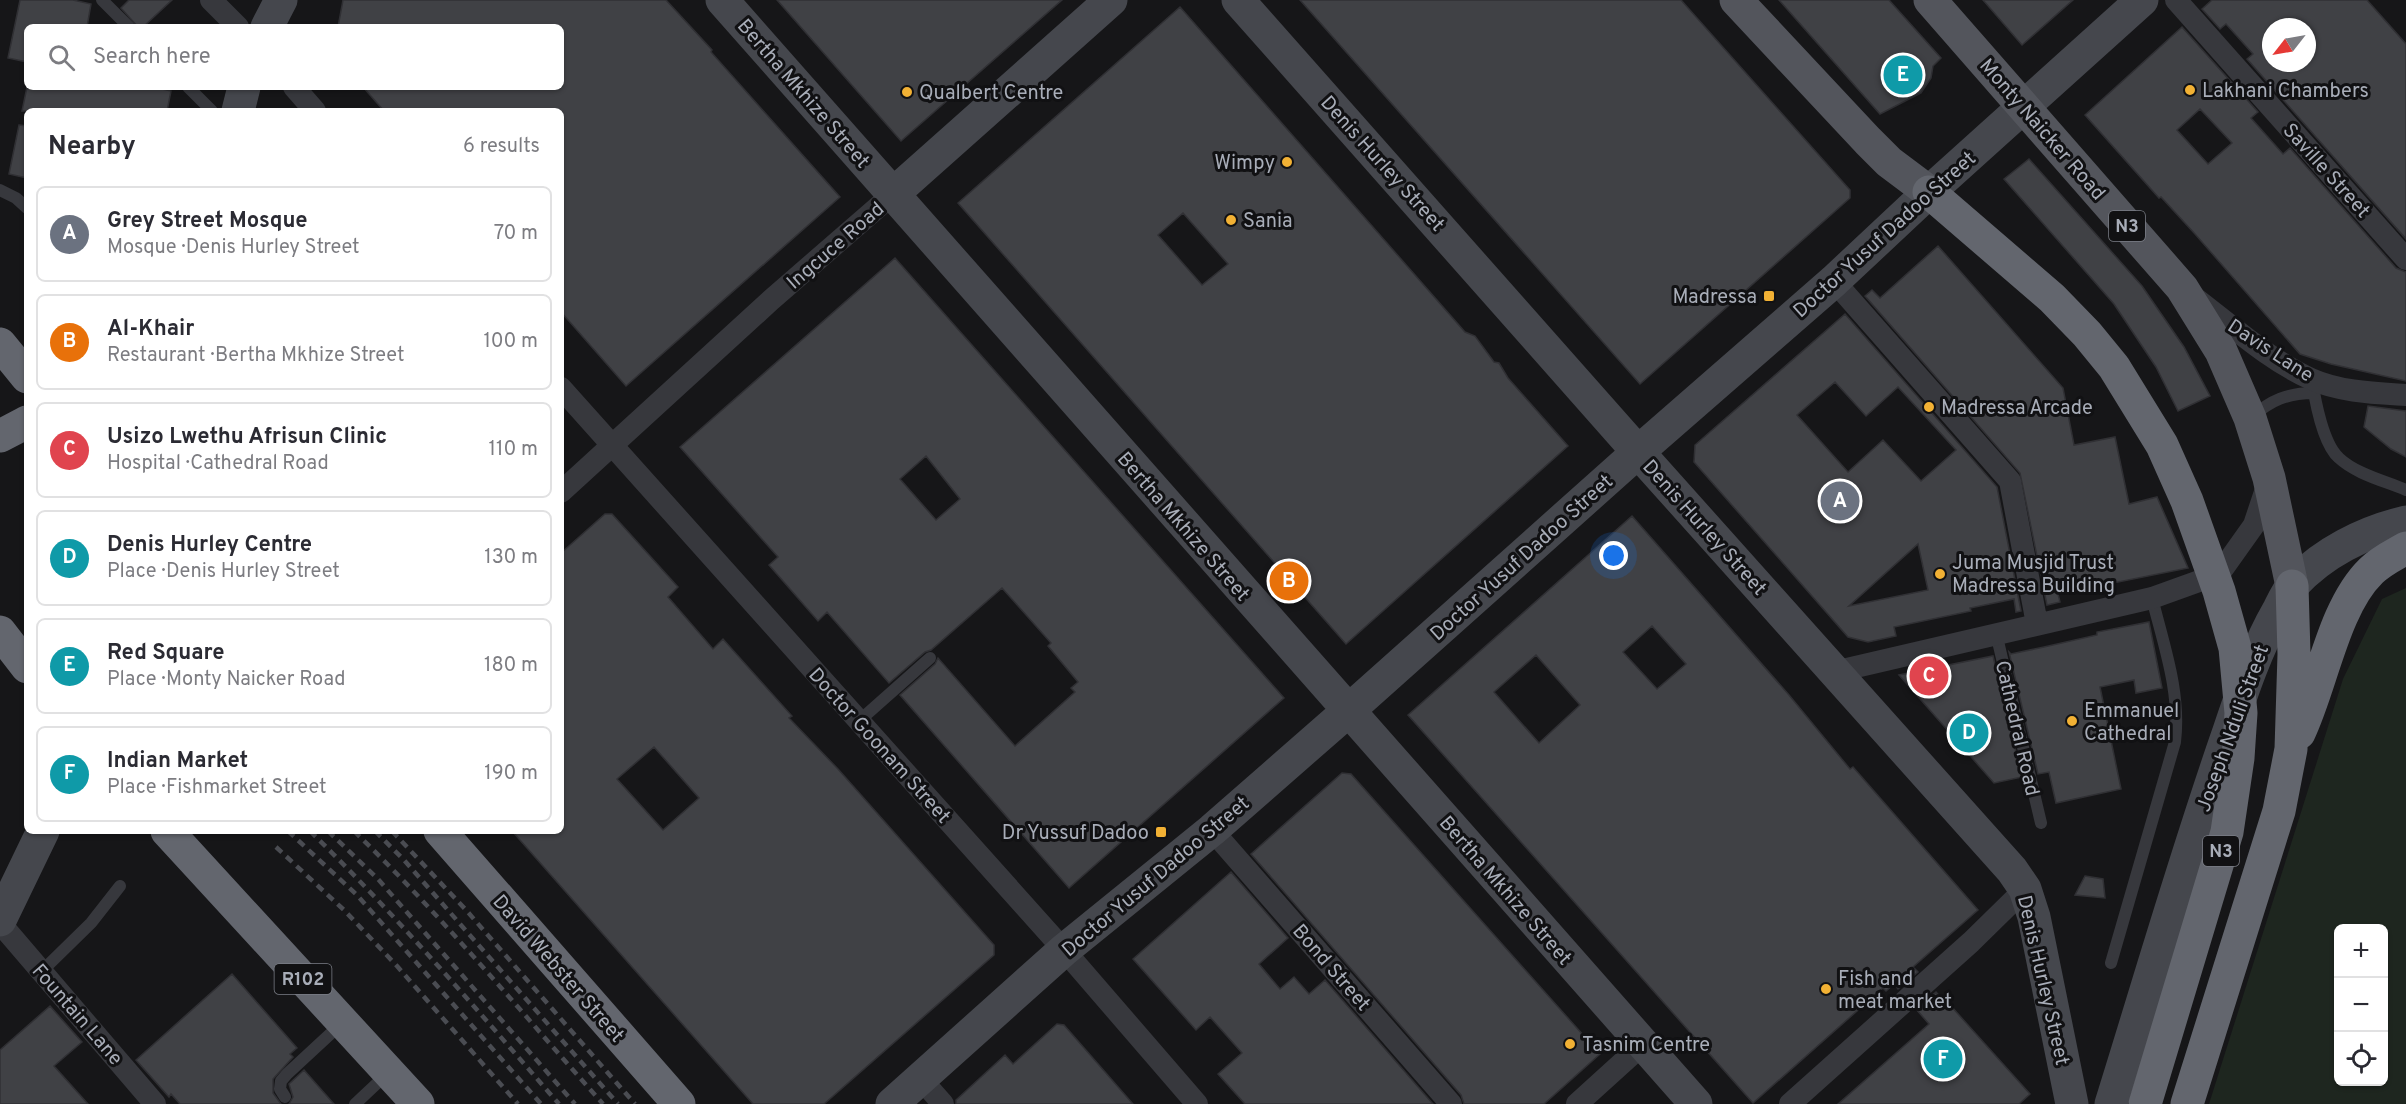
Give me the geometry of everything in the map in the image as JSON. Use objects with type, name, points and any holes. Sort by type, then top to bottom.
[{"type":"highway","name":"N3","points":[[1929,192],[2052,297],[2087,334],[2114,368],[2162,445],[2187,501],[2219,591],[2235,648],[2241,713],[2238,758],[2227,832],[2145,1104]]},
{"type":"highway","points":[[0,344],[24,373]]},
{"type":"highway","points":[[0,435],[24,423]]},
{"type":"highway","points":[[2291,749],[2312,704],[2347,608],[2370,572],[2383,561],[2406,548]]},
{"type":"highway","name":"N3","points":[[2187,1104],[2279,810],[2291,749],[2294,654],[2292,586]]},
{"type":"highway","points":[[0,632],[24,661]]},
{"type":"highway","name":"R102","points":[[170,834],[418,1104]]},
{"type":"highway","name":"David Webster Street","points":[[443,834],[680,1104]]},
{"type":"main road","points":[[1736,0],[1889,162],[1929,192]]},
{"type":"main road","name":"Monty Naicker Road","points":[[1930,0],[2182,288],[2222,351],[2250,418],[2269,478],[2292,586]]},
{"type":"street","points":[[211,0],[235,24]]},
{"type":"street","name":"Bertha Mkhize Street","points":[[722,0],[1696,1104]]},
{"type":"street","name":"Ingcuce Road","points":[[564,489],[771,300],[1111,0]]},
{"type":"street","name":"Denis Hurley Street","points":[[1239,0],[1638,452],[2012,870],[2025,889],[2034,917],[2072,1104]]},
{"type":"street","name":"Doctor Yusuf Dadoo Street","points":[[892,1104],[1064,950],[1212,830],[1348,711],[1638,452],[1834,281],[2142,0]]},
{"type":"street","name":"Saville Street","points":[[2176,0],[2406,259]]},
{"type":"street","points":[[239,108],[243,90]]},
{"type":"street","points":[[297,90],[312,108]]},
{"type":"street","points":[[1834,281],[2010,481],[2037,624]]},
{"type":"street","name":"Davis Lane","points":[[2182,288],[2313,387],[2406,395]]},
{"type":"street","name":"Doctor Goonam Street","points":[[564,391],[1064,950],[1197,1104]]},
{"type":"street","name":"Cathedral Road","points":[[1834,672],[2152,598],[2202,580],[2222,570],[2254,525],[2269,478]]},
{"type":"street","name":"Joseph Nduli Street","points":[[2111,1104],[2206,799],[2246,680],[2268,627],[2292,586],[2343,545],[2379,528],[2406,522]]},
{"type":"street","name":"Bond Street","points":[[1212,830],[1451,1104]]},
{"type":"street","points":[[0,922],[42,834]]},
{"type":"street","points":[[1790,1104],[1971,942],[2025,889]]},
{"type":"street","name":"Fountain Lane","points":[[0,922],[155,1104]]},
{"type":"street","points":[[1577,1104],[1642,1045]]},
{"type":"street","points":[[920,1078],[943,1104]]},
{"type":"lane","points":[[102,0],[126,24]]},
{"type":"lane","points":[[191,90],[209,108]]},
{"type":"lane","points":[[0,190],[16,198],[24,205]]},
{"type":"lane","points":[[2250,418],[2263,407],[2287,395],[2313,387],[2326,433],[2337,458],[2406,490]]},
{"type":"lane","points":[[2111,963],[2175,742],[2177,701],[2152,598]]},
{"type":"lane","name":"Cathedral Road","points":[[1996,633],[2041,823]]},
{"type":"lane","points":[[859,721],[930,658]]},
{"type":"lane","points":[[42,971],[91,923],[120,886]]},
{"type":"lane","points":[[285,1097],[280,1089],[281,1081],[343,1022]]},
{"type":"lane","points":[[355,1104],[389,1072]]},
{"type":"shaded area","points":[[2406,588],[2406,1104],[2209,1104],[2343,679],[2382,599]]},
{"type":"building","points":[[20,0],[73,0],[91,4],[88,24],[24,24],[24,61],[8,58]]},
{"type":"building","points":[[129,0],[172,0],[146,24],[135,24],[121,8]]},
{"type":"building","points":[[343,0],[666,0],[840,197],[626,386],[564,315],[564,108],[381,108],[366,90],[564,90],[564,24],[339,24]]},
{"type":"building","name":"Qualbert Centre","points":[[777,0],[1062,0],[901,141]]},
{"type":"building","points":[[1300,0],[1681,0],[1850,190],[1850,198],[1640,384]]},
{"type":"building","points":[[1779,0],[1889,0],[1941,58],[1933,66],[1931,78],[1921,93],[1880,114]]},
{"type":"building","points":[[1983,0],[2073,0],[2022,45]]},
{"type":"building","points":[[2212,0],[2367,0],[2406,44],[2406,239],[2247,59],[2253,54],[2226,24],[2220,29],[2202,9]]},
{"type":"building","points":[[1180,7],[1465,332],[1475,336],[1494,362],[1499,363],[1508,378],[1568,446],[1346,644],[958,203]],"holes":[[[1183,213],[1228,264],[1202,285],[1158,235]]]},
{"type":"building","points":[[2182,27],[2258,112],[2251,118],[2283,154],[2290,148],[2396,268],[2406,272],[2406,381],[2331,364],[2300,354],[2195,234],[2161,197],[2159,198],[2085,115]],"holes":[[[2200,109],[2232,143],[2208,164],[2177,130]]]},
{"type":"building","points":[[26,90],[171,91],[168,108],[24,108],[22,111]]},
{"type":"building","points":[[19,125],[24,126],[24,177],[9,174]]},
{"type":"building","points":[[2029,159],[2142,286],[2184,347],[2210,396],[2178,411],[2156,367],[2114,304],[2004,179]]},
{"type":"building","points":[[1938,246],[2063,388],[2074,445],[2115,437],[2129,504],[2157,497],[2188,568],[2058,594],[2060,602],[2047,605],[2020,473],[1865,296],[1872,290],[1880,298]]},
{"type":"building","points":[[895,258],[1284,698],[1069,888],[900,695],[935,664],[938,658],[1015,746],[1075,692],[1071,688],[1078,682],[1048,646],[1051,643],[1002,588],[889,683],[827,612],[818,621],[769,565],[778,557],[680,447]],"holes":[[[926,456],[960,499],[936,520],[900,479]]]},
{"type":"building","points":[[1845,314],[1997,487],[2021,611],[2016,612],[2014,599],[1970,608],[1971,611],[1894,627],[1896,636],[1868,642],[1848,637],[1694,462],[1695,445]],"holes":[[[1835,382],[1866,416],[1898,387],[1956,450],[1921,481],[1883,440],[1848,472],[1797,415]],[[1918,544],[1928,590],[1849,606]]]},
{"type":"building","points":[[2368,406],[2406,411],[2406,457],[2391,449],[2364,427]]},
{"type":"building","points":[[605,514],[612,514],[678,587],[668,597],[713,649],[723,639],[792,716],[789,718],[838,769],[994,945],[994,955],[824,1104],[753,1104],[515,834],[564,834],[564,550]],"holes":[[[654,747],[699,798],[663,830],[617,779]]]},
{"type":"building","points":[[1632,516],[1789,695],[1850,769],[1853,767],[1978,910],[1913,967],[1918,972],[1898,989],[1894,984],[1886,991],[1883,988],[1753,1103],[1408,715]],"holes":[[[1652,626],[1686,664],[1657,689],[1623,652]],[[1536,655],[1580,705],[1539,743],[1494,692]]]},
{"type":"building","name":"Emmanuel Cathedral","points":[[2149,622],[2162,688],[2136,693],[2134,680],[2100,687],[2121,789],[2056,803],[2049,772],[2038,774],[2009,652],[2011,654],[2044,647],[2097,635],[2097,632]]},
{"type":"building","points":[[1993,656],[2022,777],[1994,783],[1899,675]]},
{"type":"building","points":[[1342,773],[1351,774],[1600,1054],[1544,1104],[1464,1104],[1461,1095],[1251,854]]},
{"type":"building","points":[[1231,872],[1288,938],[1259,964],[1280,989],[1294,977],[1309,994],[1325,980],[1433,1104],[1245,1104],[1218,1074],[1242,1053],[1210,1017],[1196,1030],[1133,959]]},
{"type":"building","points":[[2085,876],[2103,879],[2105,898],[2075,895]]},
{"type":"building","points":[[232,974],[297,1048],[290,1054],[293,1057],[273,1079],[273,1093],[281,1104],[180,1104],[171,1094],[169,1097],[136,1060]]},
{"type":"building","points":[[1936,992],[2030,1094],[2019,1104],[1838,1104],[1929,1024],[1916,1009]]},
{"type":"building","points":[[50,1006],[82,1042],[54,1066],[88,1104],[0,1104],[0,1050]]},
{"type":"building","points":[[1057,1024],[1064,1025],[1133,1104],[956,1104],[956,1100],[1005,1055],[1013,1064]]},
{"type":"building","points":[[304,1070],[334,1104],[289,1104],[293,1097],[289,1084]]},
{"type":"railway","points":[[291,834],[357,895],[541,1104]]},
{"type":"railway","points":[[313,834],[468,999],[559,1104]]},
{"type":"railway","points":[[331,834],[377,878],[575,1104]]},
{"type":"railway","points":[[357,834],[450,931],[603,1104]]},
{"type":"railway","points":[[378,834],[404,860],[618,1104]]},
{"type":"railway","points":[[395,834],[466,910],[635,1104]]},
{"type":"railway","points":[[276,847],[344,910],[397,966],[518,1104]]},
{"type":"place","name":"Red Square","points":[[1903,75]]},
{"type":"place","name":"Lakhani Chambers","points":[[2190,90]]},
{"type":"place","name":"Qualbert Centre","points":[[907,92]]},
{"type":"place","name":"Wimpy","points":[[1287,162]]},
{"type":"place","name":"Sania","points":[[1231,220]]},
{"type":"place","name":"Madressa","points":[[1769,296]]},
{"type":"place","name":"Madressa Arcade","points":[[1929,407]]},
{"type":"place","name":"Grey Street Mosque","points":[[1840,501]]},
{"type":"place","name":"Juma Musjid Trust Madressa Building","points":[[1940,574]]},
{"type":"place","name":"Al-Khair","points":[[1289,581]]},
{"type":"place","name":"Usizo Lwethu Afrisun Clinic","points":[[1929,676]]},
{"type":"place","name":"Emmanuel Cathedral","points":[[2072,721]]},
{"type":"place","name":"Denis Hurley Centre","points":[[1969,733]]},
{"type":"place","name":"Dr Yussuf Dadoo","points":[[1161,832]]},
{"type":"place","name":"Fish and meat market","points":[[1826,989]]},
{"type":"place","name":"Tasnim Centre","points":[[1570,1044]]},
{"type":"place","name":"Indian Market","points":[[1943,1059]]}]
